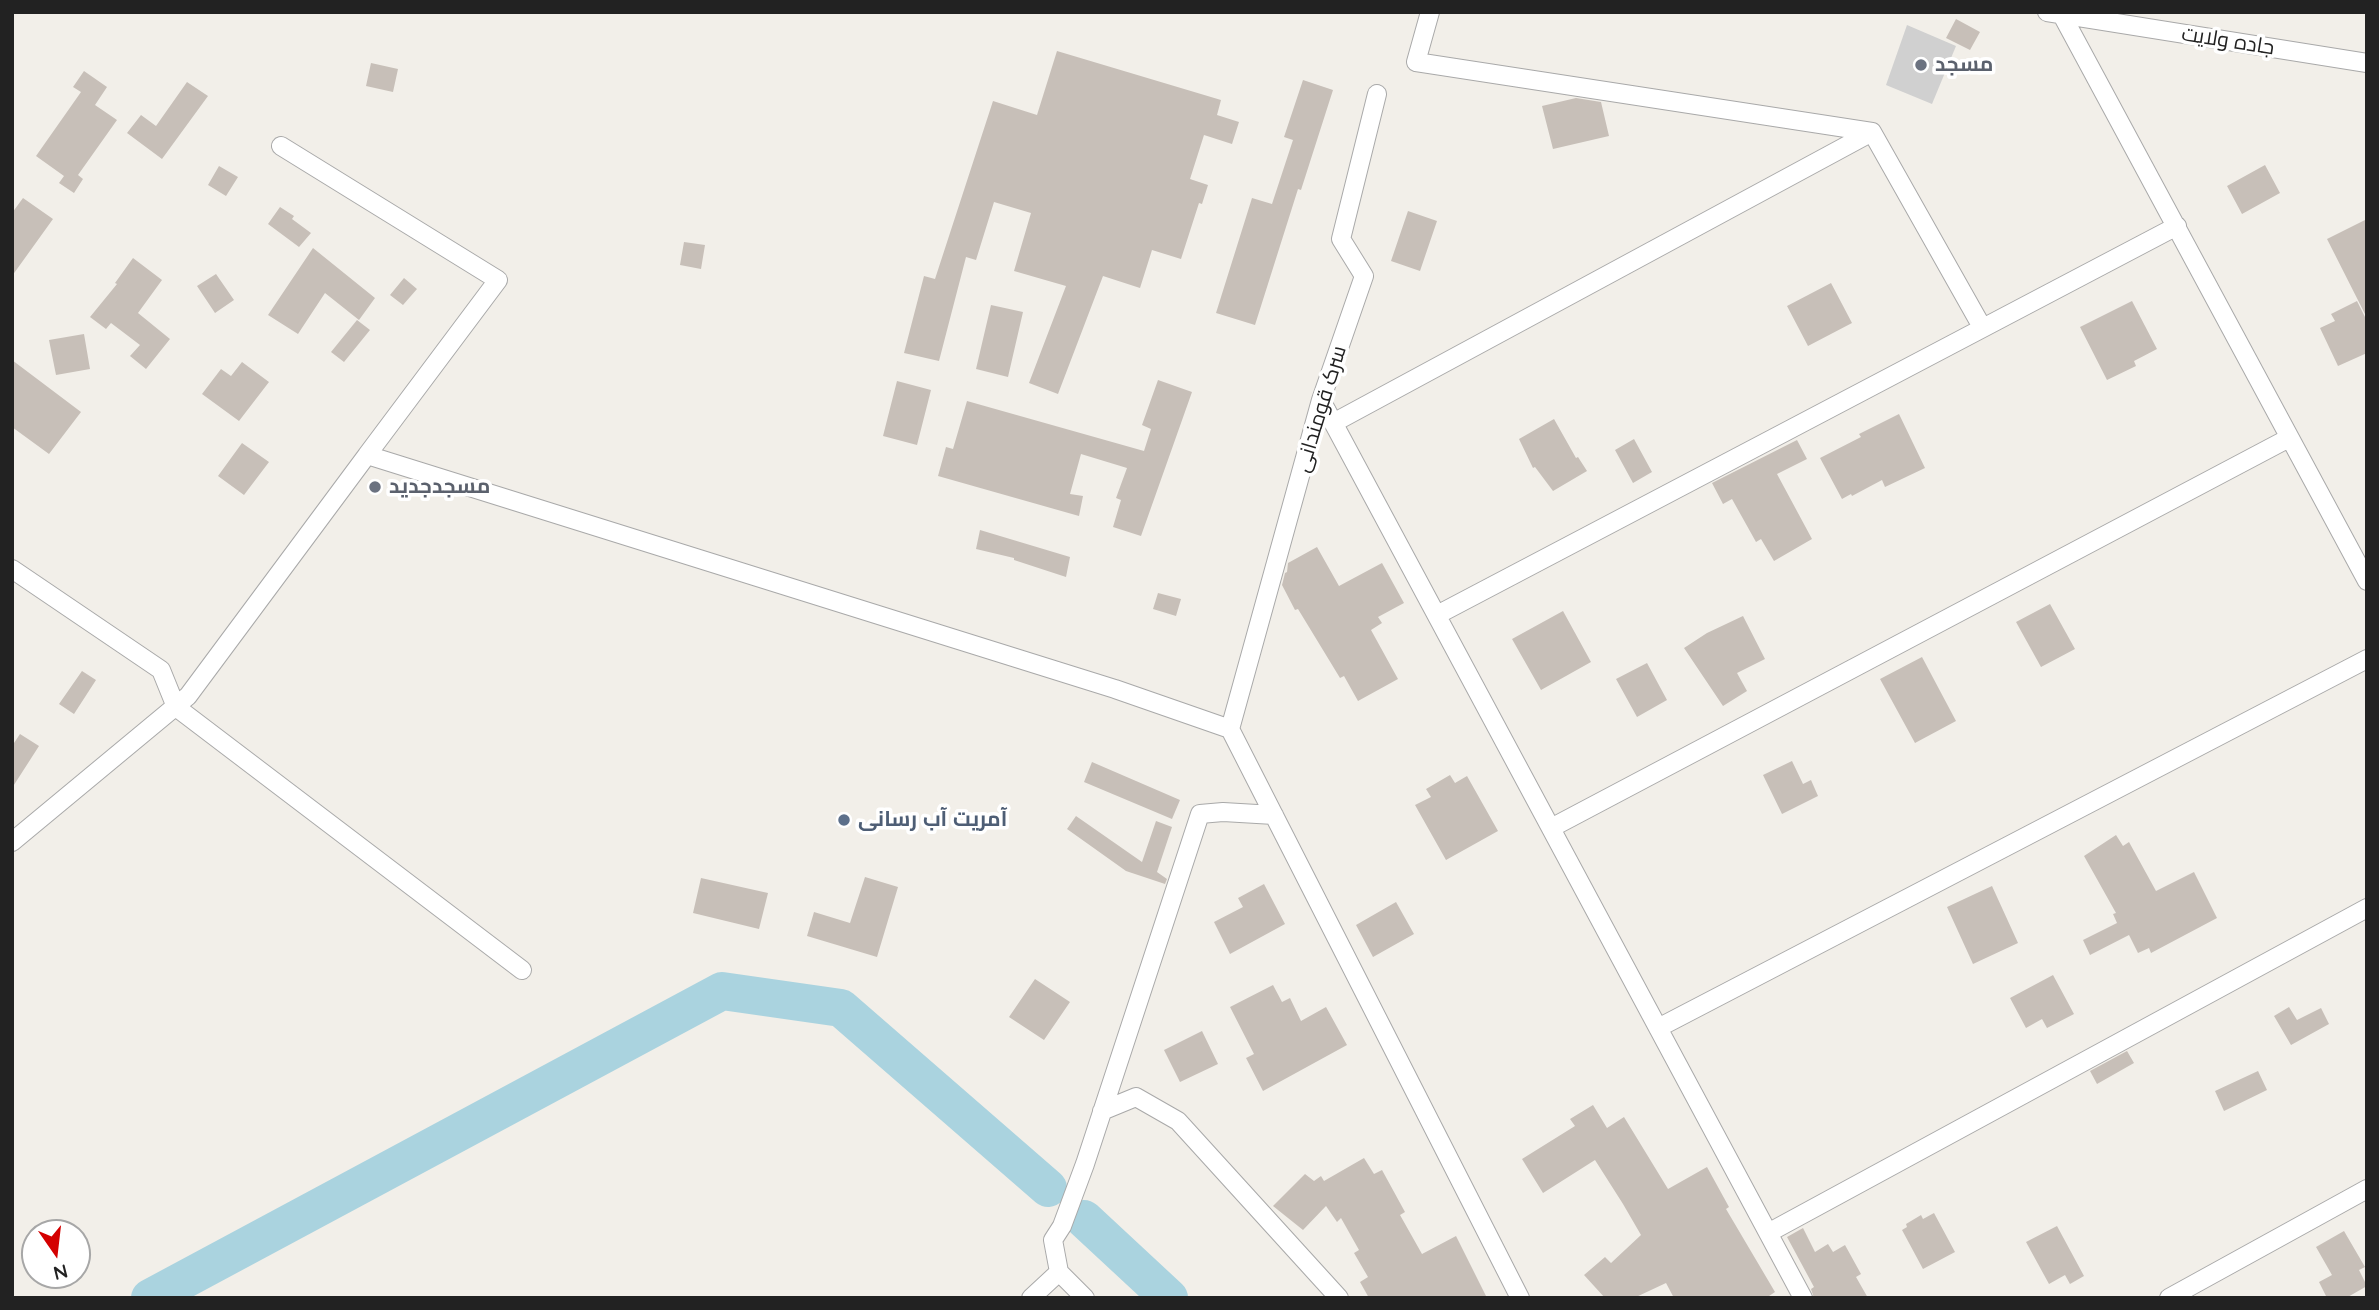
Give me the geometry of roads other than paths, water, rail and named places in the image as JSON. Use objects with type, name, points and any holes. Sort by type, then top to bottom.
[{"type":"street","points":[[1430,12],[1416,62],[1872,132]]},
{"type":"street","points":[[2054,14],[2177,226],[2367,581]]},
{"type":"street","name":"جاده ولایت","points":[[2054,14],[2085,15],[2367,63]]},
{"type":"street","name":"سرک قومندانی","points":[[1230,729],[1321,400],[1364,276],[1341,239],[1377,94]]},
{"type":"street","points":[[1872,132],[1982,327]]},
{"type":"street","points":[[1335,422],[1872,132]]},
{"type":"street","points":[[12,842],[188,696],[498,280],[281,146]]},
{"type":"street","points":[[1437,615],[2177,226]]},
{"type":"street","points":[[1321,400],[1803,1298]]},
{"type":"street","points":[[1551,828],[2289,438]]},
{"type":"street","points":[[367,455],[1115,689],[1230,729],[1521,1298]]},
{"type":"street","points":[[12,569],[161,670],[176,706],[522,970]]},
{"type":"street","points":[[1658,1028],[2367,659]]},
{"type":"street","points":[[1086,1298],[1059,1272],[1052,1240],[1062,1226],[1102,1111],[1200,814],[1223,812],[1274,815]]},
{"type":"street","points":[[1769,1233],[2367,908]]},
{"type":"street","points":[[1102,1111],[1136,1097],[1178,1121],[1339,1298]]},
{"type":"street","points":[[2169,1298],[2367,1189]]},
{"type":"street","points":[[1031,1298],[1059,1272]]},
{"type":"waterway","points":[[150,1298],[722,991],[841,1008],[1048,1188]]},
{"type":"waterway","points":[[1084,1219],[1169,1298]]},
{"type":"place","name":"مسجد","points":[[1921,65]]},
{"type":"place","name":"مسجدجدید","points":[[375,487]]},
{"type":"place","name":"آمریت آب رسانی","points":[[844,820]]}]
